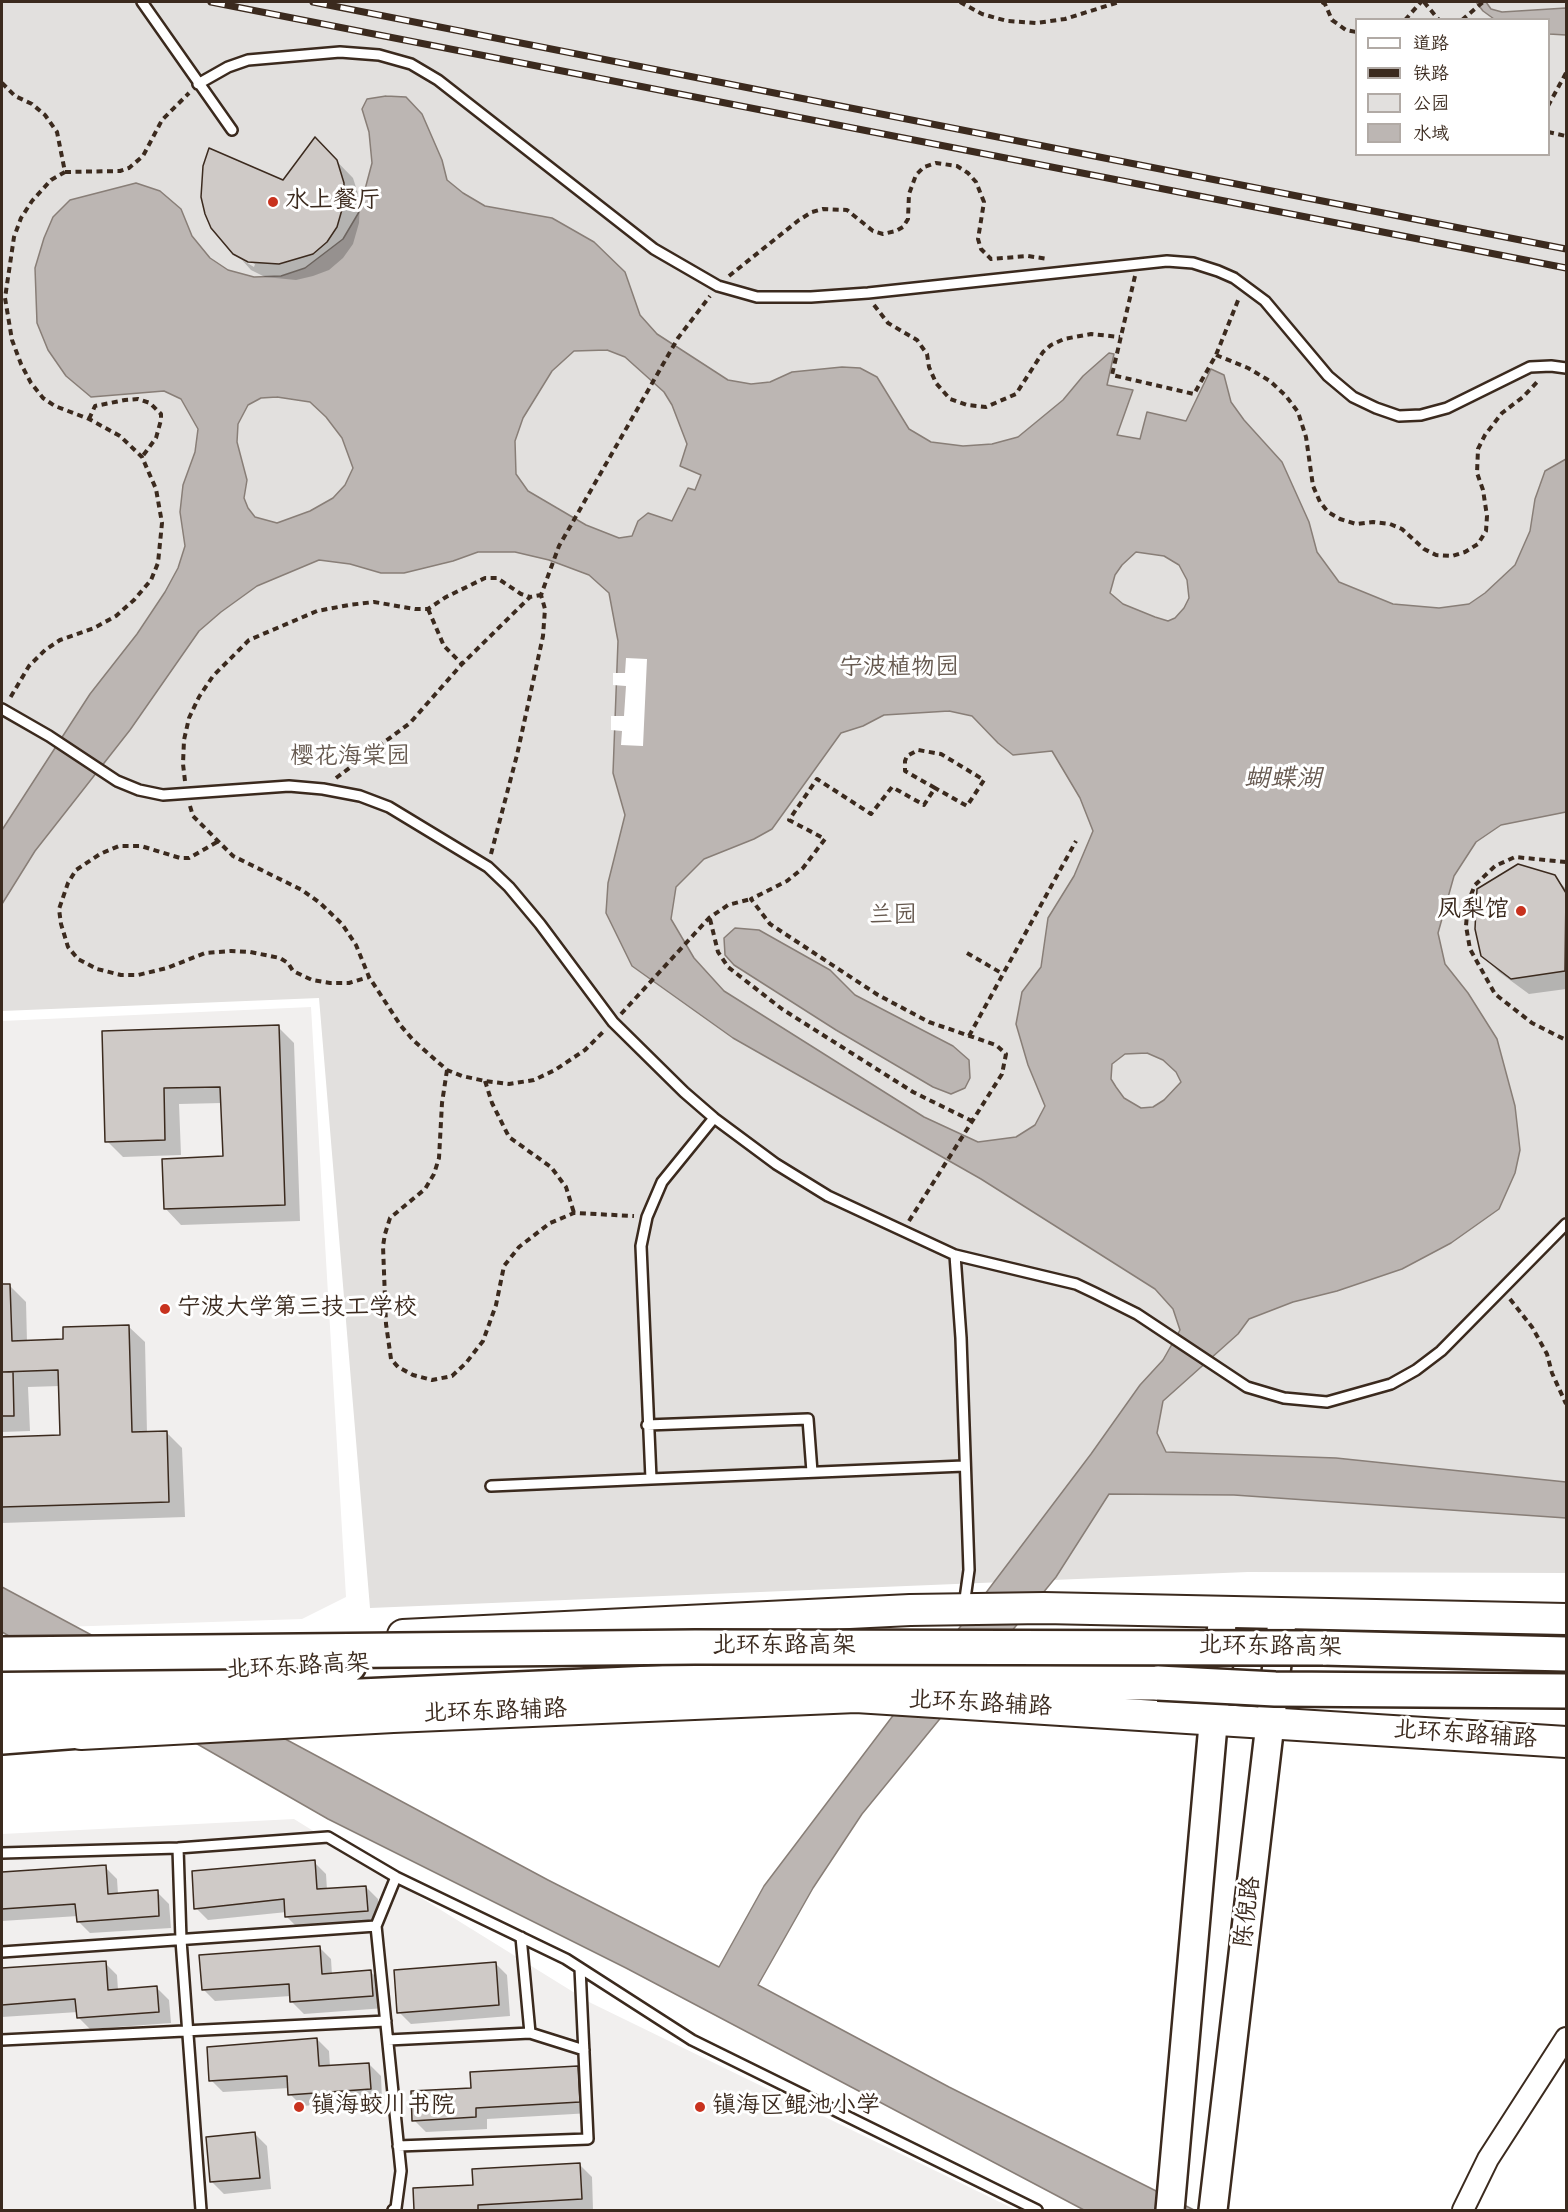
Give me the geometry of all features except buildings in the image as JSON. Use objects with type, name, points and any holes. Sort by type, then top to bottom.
[{"type":"highway","points":[[2,1654],[695,1647]]},
{"type":"highway","name":"北环东路高架","points":[[2,1684],[695,1647],[1151,1647],[1566,1654]]},
{"type":"highway","points":[[2,1738],[697,1682]]},
{"type":"highway","name":"北环东路高架","points":[[2,1712],[697,1682],[1158,1683],[1275,1689],[1566,1691]]},
{"type":"main road","points":[[2,1654],[910,1610],[1044,1608],[1566,1619]]},
{"type":"main road","name":"北环东路辅路","points":[[2,1738],[856,1697],[1566,1742]]},
{"type":"street","points":[[1170,2211],[1222,1612]]},
{"type":"street","name":"陈倪路","points":[[1213,2211],[1283,1613]]},
{"type":"street","points":[[1463,2211],[1488,2159],[1566,2038]]},
{"type":"lane","points":[[142,2],[232,129]]},
{"type":"lane","points":[[198,84],[228,67],[248,60],[340,52],[379,55],[411,64],[438,80],[654,249],[718,285],[757,297],[868,294],[1167,261],[1218,270],[1244,285],[1265,302],[1328,376],[1353,397],[1399,416],[1421,415],[1447,408],[1530,367],[1566,368]]},
{"type":"lane","points":[[2,709],[49,736],[117,781],[139,790],[163,795],[289,786],[360,796],[389,807],[488,867],[509,887],[540,924],[613,1022],[684,1092],[714,1118],[776,1164],[828,1196],[955,1255],[1076,1284],[1137,1314],[1247,1387],[1284,1398],[1327,1402],[1391,1384],[1416,1370],[1441,1351],[1487,1307],[1566,1224]]},
{"type":"lane","points":[[651,1479],[641,1246],[647,1217],[662,1182],[714,1118]]},
{"type":"lane","points":[[955,1255],[961,1338],[969,1570],[963,1609]]},
{"type":"lane","points":[[647,1425],[808,1419],[812,1472]]},
{"type":"lane","points":[[491,1486],[964,1466]]},
{"type":"lane","points":[[2,1853],[178,1848],[328,1838],[396,1877],[580,1968],[692,2040],[1037,2211]]},
{"type":"lane","points":[[178,1848],[181,1940],[201,2211]]},
{"type":"lane","points":[[393,2211],[396,2208],[401,2171],[376,1926],[396,1877]]},
{"type":"lane","points":[[2,1952],[376,1926]]},
{"type":"lane","points":[[521,1937],[530,2033]]},
{"type":"lane","points":[[398,2146],[588,2139],[580,1968]]},
{"type":"lane","points":[[2,2040],[386,2022]]},
{"type":"lane","points":[[388,2040],[530,2033],[584,2050]]},
{"type":"path","points":[[960,2],[982,14],[1007,21],[1036,23],[1065,20],[1119,2]]},
{"type":"path","points":[[1322,2],[1332,20],[1346,30],[1355,32]]},
{"type":"path","points":[[1407,18],[1423,2],[1437,18]]},
{"type":"path","points":[[1464,18],[1483,2]]},
{"type":"path","points":[[1550,102],[1566,73]]},
{"type":"path","points":[[2,83],[15,96],[32,104],[45,115],[57,132],[65,172]]},
{"type":"path","points":[[2,709],[28,666],[45,650],[60,640],[94,628],[116,616],[134,600],[151,580],[158,563],[162,524],[156,489],[142,458],[120,436],[55,406],[43,398],[31,383],[21,364],[12,340],[7,314],[6,283],[14,237],[21,218],[51,180],[65,172],[120,171],[129,168],[143,156],[162,120],[198,84]]},
{"type":"path","points":[[1550,132],[1566,136]]},
{"type":"path","points":[[488,867],[517,755],[543,636],[545,609],[541,595],[559,546],[678,338],[718,285],[784,232],[813,212],[823,209],[847,210],[873,231],[883,234],[896,231],[903,227],[908,219],[909,194],[916,175],[924,167],[936,163],[957,166],[976,182],[984,202],[978,239],[981,249],[991,259],[1028,256],[1048,258],[1050,275]]},
{"type":"path","points":[[1138,264],[1112,375],[1194,394],[1216,355],[1244,285]]},
{"type":"path","points":[[868,294],[876,310],[888,322],[917,340],[927,354],[929,368],[936,383],[950,399],[967,405],[986,407],[1016,394],[1043,352],[1064,339],[1091,334],[1120,337]]},
{"type":"path","points":[[1216,355],[1248,368],[1270,381],[1286,396],[1298,412],[1306,437],[1313,486],[1320,502],[1328,512],[1356,524],[1373,522],[1390,524],[1402,529],[1424,549],[1436,555],[1452,556],[1465,552],[1478,544],[1486,531],[1487,516],[1483,490],[1477,473],[1478,449],[1485,435],[1502,413],[1523,396],[1551,366]]},
{"type":"path","points":[[89,420],[95,406],[138,399],[150,403],[161,414],[161,420],[156,438],[142,458]]},
{"type":"path","points":[[541,595],[530,597],[521,594],[497,578],[485,578],[446,597],[428,609],[374,602],[349,604],[317,611],[249,640],[213,676],[199,697],[189,718],[184,740],[183,764],[186,794],[193,816],[233,856],[302,890],[321,903],[342,924],[356,945],[369,977],[400,1026],[447,1070],[462,1076],[509,1084],[534,1080],[555,1070],[585,1050],[710,918],[728,905],[751,899],[787,881],[803,868],[825,839],[789,820],[817,779],[871,814],[892,787],[924,806],[935,788]]},
{"type":"path","points":[[323,789],[347,768],[371,754],[410,723],[462,664],[530,597]]},
{"type":"path","points":[[428,609],[444,646],[462,664]]},
{"type":"path","points":[[918,750],[940,754],[984,780],[967,806],[935,788],[905,771],[907,756],[918,750]]},
{"type":"path","points":[[969,1036],[1076,841]]},
{"type":"path","points":[[217,842],[189,858],[180,858],[157,850],[129,845],[110,850],[76,870],[68,883],[59,909],[68,947],[78,959],[97,969],[121,975],[138,975],[167,968],[206,953],[231,951],[280,958],[288,963],[293,971],[321,982],[349,983],[369,977]]},
{"type":"path","points":[[1566,862],[1515,856],[1494,866],[1474,885],[1468,902],[1466,926],[1470,949],[1495,994],[1532,1023],[1566,1040]]},
{"type":"path","points":[[751,899],[770,924],[878,995],[929,1022],[996,1045],[1006,1054],[1002,1074],[902,1232]]},
{"type":"path","points":[[710,918],[718,952],[728,967],[782,1009],[913,1092],[972,1121]]},
{"type":"path","points":[[967,953],[1002,974]]},
{"type":"path","points":[[447,1070],[442,1103],[439,1158],[434,1174],[425,1189],[390,1218],[383,1246],[384,1295],[391,1359],[398,1367],[413,1375],[432,1380],[452,1376],[483,1341],[496,1305],[504,1266],[519,1247],[550,1223],[574,1213],[647,1217]]},
{"type":"path","points":[[485,1081],[492,1103],[508,1137],[550,1167],[566,1187],[574,1213]]},
{"type":"path","points":[[1502,1289],[1532,1327],[1547,1354],[1552,1373],[1566,1404]]},
{"type":"shaded area","name":"宁波大学第三技工学校","points":[[311,1007],[346,1597],[302,1619],[2,1629],[2,1021]]},
{"type":"shaded area","name":"镇海蛟川书院","points":[[294,1819],[591,2003],[1016,2210],[2,2210],[2,1834]]},
{"type":"green space","name":"宁波植物园","points":[[2,2],[1566,2],[1566,1573],[1248,1572],[370,1608],[319,998],[2,1011]]},
{"type":"water","points":[[1476,2],[1486,2],[1491,9],[1502,12],[1566,8],[1566,35],[1550,34],[1550,18],[1493,18]]},
{"type":"water","name":"蝴蝶湖","points":[[386,96],[406,97],[422,114],[442,160],[447,180],[463,193],[485,206],[552,218],[594,242],[625,272],[640,315],[657,334],[728,380],[751,384],[770,382],[792,372],[842,367],[860,368],[877,377],[909,429],[931,442],[963,446],[992,444],[1018,437],[1063,400],[1083,376],[1109,353],[1114,354],[1107,385],[1133,390],[1117,435],[1140,439],[1147,412],[1186,421],[1211,369],[1224,375],[1231,402],[1282,462],[1309,522],[1317,552],[1339,582],[1393,604],[1439,608],[1469,604],[1485,593],[1515,565],[1530,531],[1535,499],[1545,471],[1566,459],[1566,812],[1501,825],[1476,842],[1454,876],[1438,933],[1445,964],[1468,993],[1497,1039],[1515,1106],[1520,1150],[1515,1173],[1499,1209],[1451,1243],[1402,1269],[1337,1291],[1293,1302],[1249,1319],[1238,1334],[1163,1401],[1157,1433],[1166,1452],[1336,1458],[1566,1482],[1566,1518],[1234,1495],[1109,1494],[1056,1577],[862,1814],[813,1888],[758,1985],[949,2087],[1194,2210],[1084,2210],[626,1968],[328,1819],[2,1632],[2,1587],[548,1880],[719,1967],[764,1886],[1091,1454],[1140,1385],[1163,1360],[1180,1330],[1173,1309],[1155,1289],[981,1179],[733,1038],[632,966],[606,913],[608,883],[625,815],[613,773],[618,641],[609,593],[589,575],[549,560],[515,552],[478,552],[453,561],[404,573],[381,573],[350,564],[319,560],[257,586],[199,631],[130,730],[35,851],[2,904],[2,830],[90,694],[137,634],[178,568],[185,546],[180,512],[183,485],[195,452],[198,429],[181,399],[164,391],[91,397],[66,376],[48,350],[37,323],[35,268],[53,217],[70,200],[136,183],[160,191],[181,209],[192,236],[210,258],[228,270],[254,277],[281,276],[305,268],[343,239],[359,212],[372,163],[369,132],[362,109],[367,99]],"holes":[[[607,350],[625,357],[664,392],[672,405],[687,444],[680,466],[701,475],[695,490],[688,488],[672,521],[648,513],[638,521],[632,536],[619,538],[586,525],[528,491],[516,474],[515,441],[523,418],[552,371],[574,351]],[[277,397],[310,402],[326,417],[342,438],[353,468],[345,485],[333,498],[310,511],[277,523],[255,517],[244,498],[247,480],[237,442],[238,424],[248,405],[261,398]],[[1136,552],[1164,556],[1179,565],[1187,580],[1189,598],[1184,608],[1175,618],[1168,621],[1123,604],[1110,593],[1115,575]],[[949,711],[972,716],[1013,755],[1052,751],[1080,798],[1093,831],[1074,876],[1048,918],[1041,967],[1022,992],[1016,1024],[1028,1065],[1045,1106],[1035,1125],[1016,1137],[978,1142],[924,1117],[724,991],[694,958],[671,919],[676,887],[704,859],[754,839],[772,829],[841,733],[863,726],[884,715]],[[1147,1053],[1163,1060],[1176,1072],[1181,1082],[1164,1100],[1153,1107],[1141,1108],[1124,1098],[1116,1087],[1111,1079],[1112,1064],[1125,1054]]]},
{"type":"water","points":[[735,928],[759,930],[830,970],[855,995],[953,1046],[969,1060],[970,1078],[965,1088],[951,1094],[933,1087],[836,1030],[734,965],[725,955],[724,938]]},
{"type":"pier","points":[[626,658],[647,659],[643,746],[621,745],[622,731],[611,730],[611,716],[624,716],[626,686],[613,685],[613,673],[625,673]]},
{"type":"railway","points":[[211,2],[1566,268]]},
{"type":"railway","points":[[313,2],[1566,249]]},
{"type":"place","name":"水上餐厅","points":[[273,202]]},
{"type":"place","name":"凤梨馆","points":[[1521,911]]},
{"type":"place","name":"宁波大学第三技工学校","points":[[165,1309]]},
{"type":"place","name":"镇海蛟川书院","points":[[299,2107]]},
{"type":"place","name":"镇海区鲲池小学","points":[[700,2107]]},
{"type":"park label","name":"樱花海棠园","points":[[350,758]]},
{"type":"park label","name":"兰园","points":[[893,917]]}]
